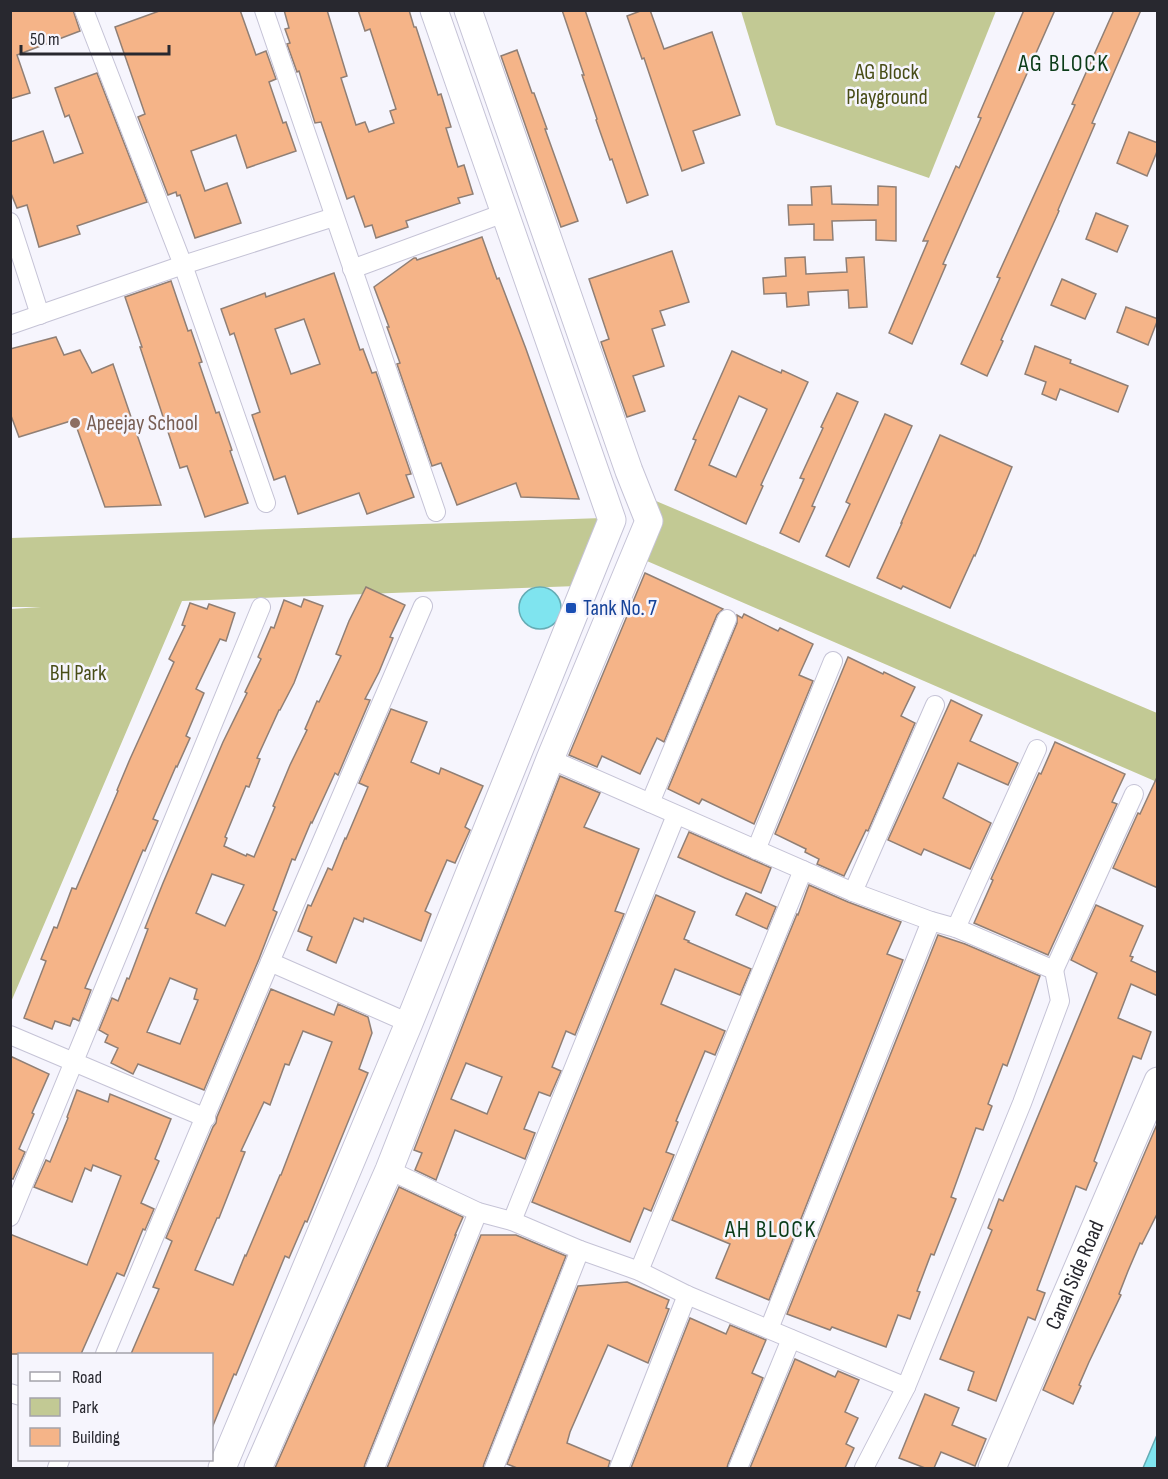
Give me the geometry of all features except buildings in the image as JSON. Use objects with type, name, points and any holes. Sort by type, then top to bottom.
[{"type":"main road","points":[[222,1468],[409,1023],[612,520],[434,10]]},
{"type":"main road","points":[[258,1468],[389,1170],[550,759],[649,521],[629,471],[468,10]]},
{"type":"main road","points":[[563,381],[594,371]]},
{"type":"main road","points":[[447,927],[478,940]]},
{"type":"main road","name":"Canal Side Road","points":[[992,1468],[1158,1081]]},
{"type":"street","points":[[84,10],[183,265],[266,503]]},
{"type":"street","points":[[264,10],[436,512]]},
{"type":"street","points":[[352,269],[504,213]]},
{"type":"street","points":[[10,325],[183,265],[334,217]]},
{"type":"street","points":[[10,222],[40,315]]},
{"type":"street","points":[[105,1353],[423,606]]},
{"type":"street","points":[[10,1217],[261,607]]},
{"type":"street","points":[[650,803],[727,619]]},
{"type":"street","points":[[756,850],[833,661]]},
{"type":"street","points":[[853,892],[935,705]]},
{"type":"street","points":[[956,928],[1037,749]]},
{"type":"street","points":[[550,759],[853,892],[956,928],[1054,970]]},
{"type":"street","points":[[864,1468],[906,1386],[1023,1103],[1060,1000],[1054,970],[1134,794]]},
{"type":"street","points":[[512,1221],[676,815]]},
{"type":"street","points":[[639,1271],[803,870]]},
{"type":"street","points":[[769,1329],[931,921]]},
{"type":"street","points":[[270,962],[409,1023]]},
{"type":"street","points":[[10,1035],[206,1118]]},
{"type":"street","points":[[389,1170],[478,1212],[512,1221],[580,1250],[639,1271],[687,1295],[906,1386]]},
{"type":"street","points":[[375,1468],[478,1212]]},
{"type":"street","points":[[494,1468],[580,1250]]},
{"type":"street","points":[[619,1468],[687,1295]]},
{"type":"street","points":[[738,1468],[791,1339]]},
{"type":"green space","name":"AG Block Playground","points":[[741,10],[996,11],[929,178],[776,125]]},
{"type":"green space","points":[[656,501],[1157,713],[1157,782],[640,558],[656,522]]},
{"type":"green space","name":"BH Park","points":[[602,518],[577,586],[182,601],[11,1002],[11,609],[41,607],[11,607],[11,538]]},
{"type":"water","points":[[540,587],[548,588],[555,593],[560,600],[560,616],[555,623],[548,628],[540,629],[532,628],[525,623],[520,616],[519,608],[520,600],[525,593],[532,588]]},
{"type":"water","points":[[1157,1435],[1157,1468],[1143,1468]]},
{"type":"place","name":"Apeejay School","points":[[75,423]]},
{"type":"place","name":"Tank No. 7","points":[[571,608]]},
{"type":"district","name":"AG BLOCK","points":[[1064,63]]},
{"type":"district","name":"AH BLOCK","points":[[771,1229]]}]
